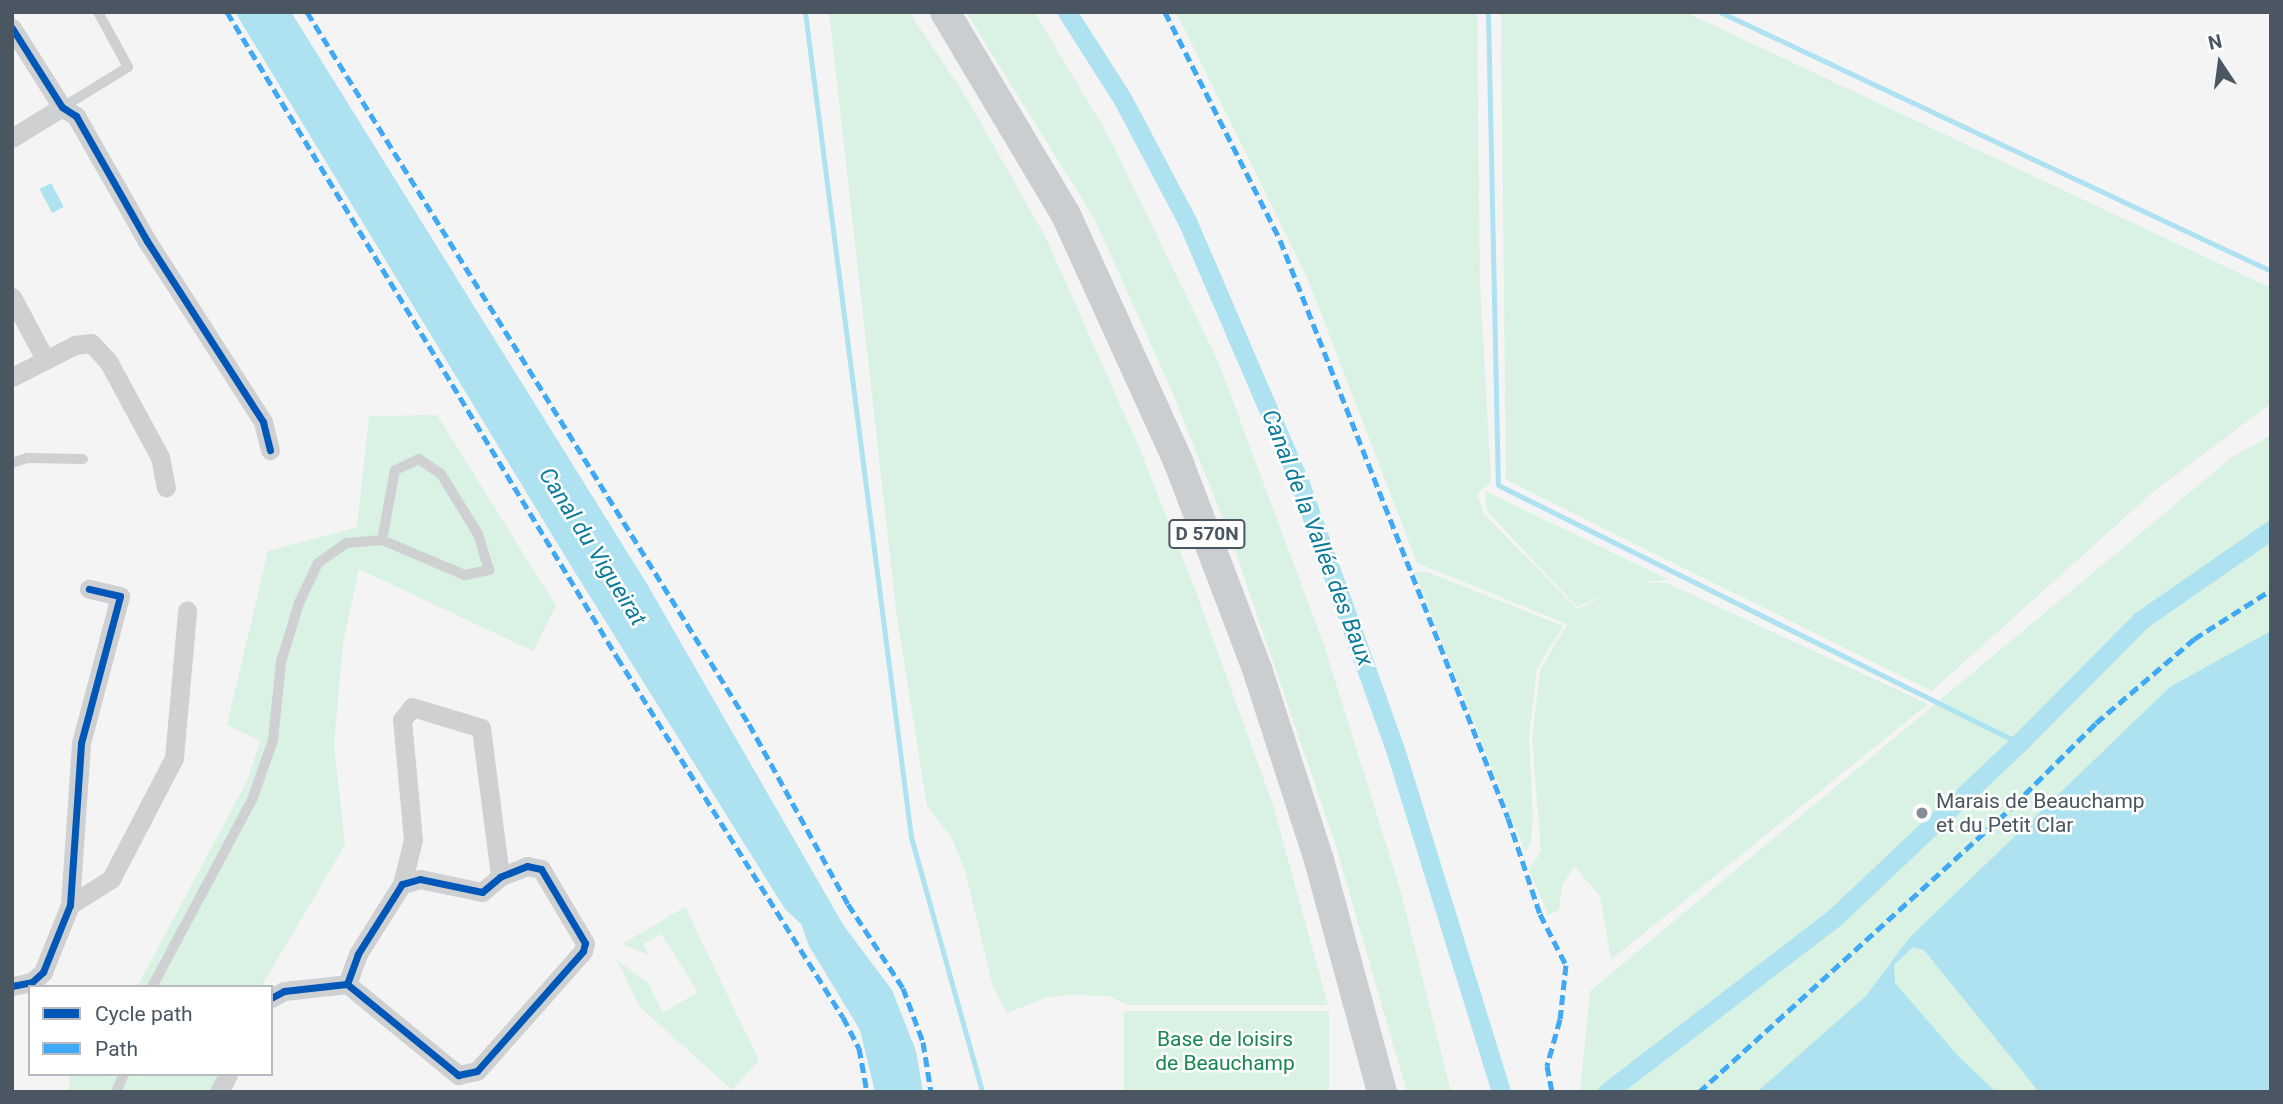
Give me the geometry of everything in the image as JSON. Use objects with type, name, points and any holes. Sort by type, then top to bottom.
[{"type":"main road","name":"D 570N","points":[[945,12],[1066,215],[1178,461],[1258,672],[1315,847],[1382,1092]]},
{"type":"street","points":[[12,28],[62,107],[76,116],[147,241],[263,422],[270,450]]},
{"type":"street","points":[[12,138],[62,107]]},
{"type":"street","points":[[12,297],[45,359]]},
{"type":"street","points":[[12,377],[75,345],[91,343],[108,361],[160,457],[166,488]]},
{"type":"street","points":[[12,986],[32,982],[43,972],[70,905],[81,743],[120,596],[89,589]]},
{"type":"street","points":[[70,905],[111,879],[174,758],[187,611]]},
{"type":"street","points":[[347,984],[358,954],[402,884],[413,841],[402,720],[412,707],[473,722],[481,728],[500,877]]},
{"type":"street","points":[[273,997],[284,991],[347,984],[458,1075],[477,1071],[583,951],[585,943],[541,869],[527,866],[500,877],[482,892],[419,879],[402,884]]},
{"type":"street","points":[[219,1092],[228,1076]]},
{"type":"lane","points":[[62,107],[128,67],[98,12]]},
{"type":"lane","points":[[12,463],[27,458],[83,459]]},
{"type":"lane","points":[[153,985],[252,800],[273,740],[281,662],[299,604],[318,563],[347,542],[382,540],[465,575],[489,570],[478,534],[441,474],[419,459],[396,470],[382,540]]},
{"type":"lane","points":[[116,1092],[123,1076]]},
{"type":"green space","points":[[829,12],[909,12],[968,100],[1046,238],[1139,447],[1196,592],[1273,805],[1328,1005],[1129,1005],[1108,996],[1072,995],[1048,997],[1007,1013],[993,987],[965,871],[952,838],[927,806],[897,618]]},
{"type":"green space","points":[[966,12],[1034,12],[1108,135],[1218,361],[1325,648],[1400,889],[1451,1092],[1407,1092],[1335,843],[1230,536],[1171,389],[1095,220]]},
{"type":"green space","points":[[1176,12],[1477,12],[1480,284],[1491,481],[1477,494],[1484,514],[1577,609],[1627,586],[1577,607],[1487,511],[1485,491],[1669,580],[1637,582],[1667,583],[1928,704],[1611,960],[1600,896],[1574,866],[1562,886],[1559,910],[1548,915],[1529,869],[1541,852],[1532,738],[1540,671],[1567,624],[1417,563],[1307,277]]},
{"type":"green space","points":[[1501,12],[1685,12],[2271,288],[2271,403],[2152,493],[1932,691],[1506,480]]},
{"type":"green space","points":[[437,415],[556,606],[533,651],[359,569],[343,643],[334,745],[345,845],[262,985],[138,985],[247,781],[260,741],[227,725],[268,551],[357,527],[369,416]]},
{"type":"green space","points":[[2271,435],[2271,1092],[1580,1092],[1590,991],[2231,458]]},
{"type":"green space","points":[[1427,572],[1563,626],[1537,668],[1529,737],[1533,818],[1531,843],[1525,852],[1415,573]]},
{"type":"green space","points":[[685,907],[759,1060],[732,1090],[640,1007],[617,960],[648,983],[663,1013],[698,992],[661,934],[643,944],[649,955],[622,944]]},
{"type":"green space","name":"Base de loisirs de Beauchamp","points":[[1124,1011],[1329,1011],[1329,1092],[1124,1092]]},
{"type":"green space","points":[[69,1076],[216,1076],[216,1092],[69,1092]]},
{"type":"water","name":"Canal du Vigueirat","points":[[235,12],[291,12],[647,584],[844,926],[892,990],[916,1051],[923,1092],[875,1092],[860,1030],[809,946],[801,924],[785,909],[571,566]]},
{"type":"water","points":[[51,183],[64,207],[52,213],[40,189]]},
{"type":"water","points":[[2271,631],[2271,1092],[2039,1092],[1924,950],[1913,947],[1894,965],[1895,983],[1960,1058],[1996,1092],[1757,1092],[1866,996],[1909,938],[2170,687]]},
{"type":"waterway","points":[[805,12],[911,837],[982,1092]]},
{"type":"waterway","name":"Canal de la Vallée des Baux","points":[[1067,12],[1123,100],[1187,221],[1300,484],[1395,749],[1501,1092]]},
{"type":"waterway","points":[[1488,12],[1498,485],[2019,743]]},
{"type":"waterway","points":[[1720,12],[2271,271]]},
{"type":"waterway","points":[[1607,1092],[1834,918],[2019,743],[2141,620],[2271,530]]},
{"type":"marked path","points":[[227,12],[617,657],[843,1017],[859,1048],[867,1092]]},
{"type":"marked path","points":[[307,12],[749,724],[848,904],[903,988],[923,1042],[931,1092]]},
{"type":"marked path","points":[[1165,12],[1280,240],[1508,818],[1540,914],[1566,965],[1560,1019],[1547,1066],[1552,1092]]},
{"type":"marked path","points":[[1699,1092],[2014,805],[2096,723],[2194,639],[2271,590]]},
{"type":"cycle path","points":[[12,28],[62,107],[76,116],[147,241],[263,422],[270,450]]},
{"type":"cycle path","points":[[12,986],[32,982],[43,972],[70,905],[81,743],[120,596],[89,589]]},
{"type":"cycle path","points":[[527,866],[541,869],[585,943],[583,951],[477,1071],[458,1075],[347,984],[358,954],[402,884],[420,879],[482,892],[500,877],[527,866]]},
{"type":"cycle path","points":[[273,997],[284,991],[347,984]]},
{"type":"place","name":"Marais de Beauchamp et du Petit Clar","points":[[1922,813]]}]
